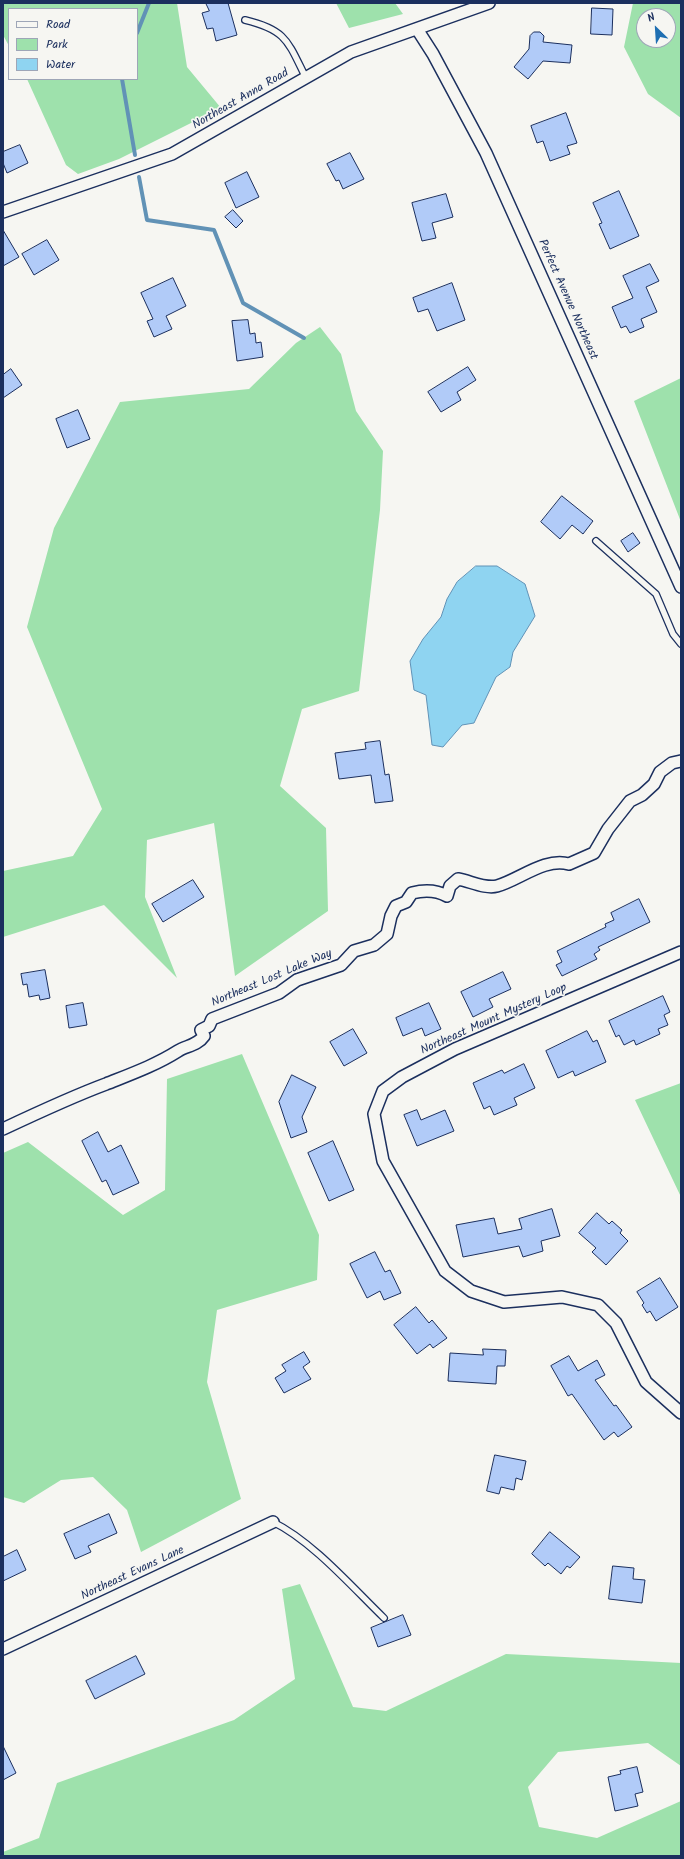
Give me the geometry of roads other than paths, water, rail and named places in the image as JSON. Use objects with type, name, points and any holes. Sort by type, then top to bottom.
[{"type":"street","name":"Northeast Anna Road","points":[[3,212],[172,154],[351,52],[489,3]]},
{"type":"street","name":"Perfect Avenue Northeast","points":[[417,29],[433,54],[486,153],[681,587]]},
{"type":"street","name":"Northeast Lost Lake Way","points":[[3,1129],[107,1084],[135,1074],[170,1057],[178,1051],[201,1041],[204,1036],[201,1030],[209,1026],[212,1019],[279,992],[297,980],[341,965],[354,951],[374,945],[387,934],[391,916],[396,906],[406,902],[412,893],[421,891],[436,891],[448,896],[450,886],[458,879],[490,887],[497,886],[538,868],[560,861],[569,864],[594,853],[608,830],[630,801],[642,795],[654,784],[660,772],[672,763],[681,761]]},
{"type":"street","name":"Northeast Mount Mystery Loop","points":[[681,952],[454,1049],[402,1077],[383,1091],[374,1114],[383,1161],[445,1271],[471,1291],[504,1302],[562,1297],[598,1305],[616,1323],[646,1382],[681,1413]]},
{"type":"street","name":"Northeast Evans Lane","points":[[3,1649],[273,1522]]},
{"type":"lane","points":[[245,20],[263,24],[278,31],[291,47],[306,78]]},
{"type":"lane","points":[[596,541],[656,594],[674,634],[681,644]]},
{"type":"lane","points":[[273,1522],[291,1531],[343,1578],[384,1618]]},
{"type":"water","points":[[476,566],[497,566],[525,584],[535,616],[513,652],[510,667],[496,677],[474,723],[462,725],[443,747],[432,745],[426,695],[414,690],[410,661],[423,639],[441,617],[447,599],[457,582]]},
{"type":"waterway","points":[[138,30],[149,3]]},
{"type":"waterway","points":[[122,80],[135,155]]},
{"type":"waterway","points":[[139,177],[147,220],[214,230],[243,303],[304,338]]}]
